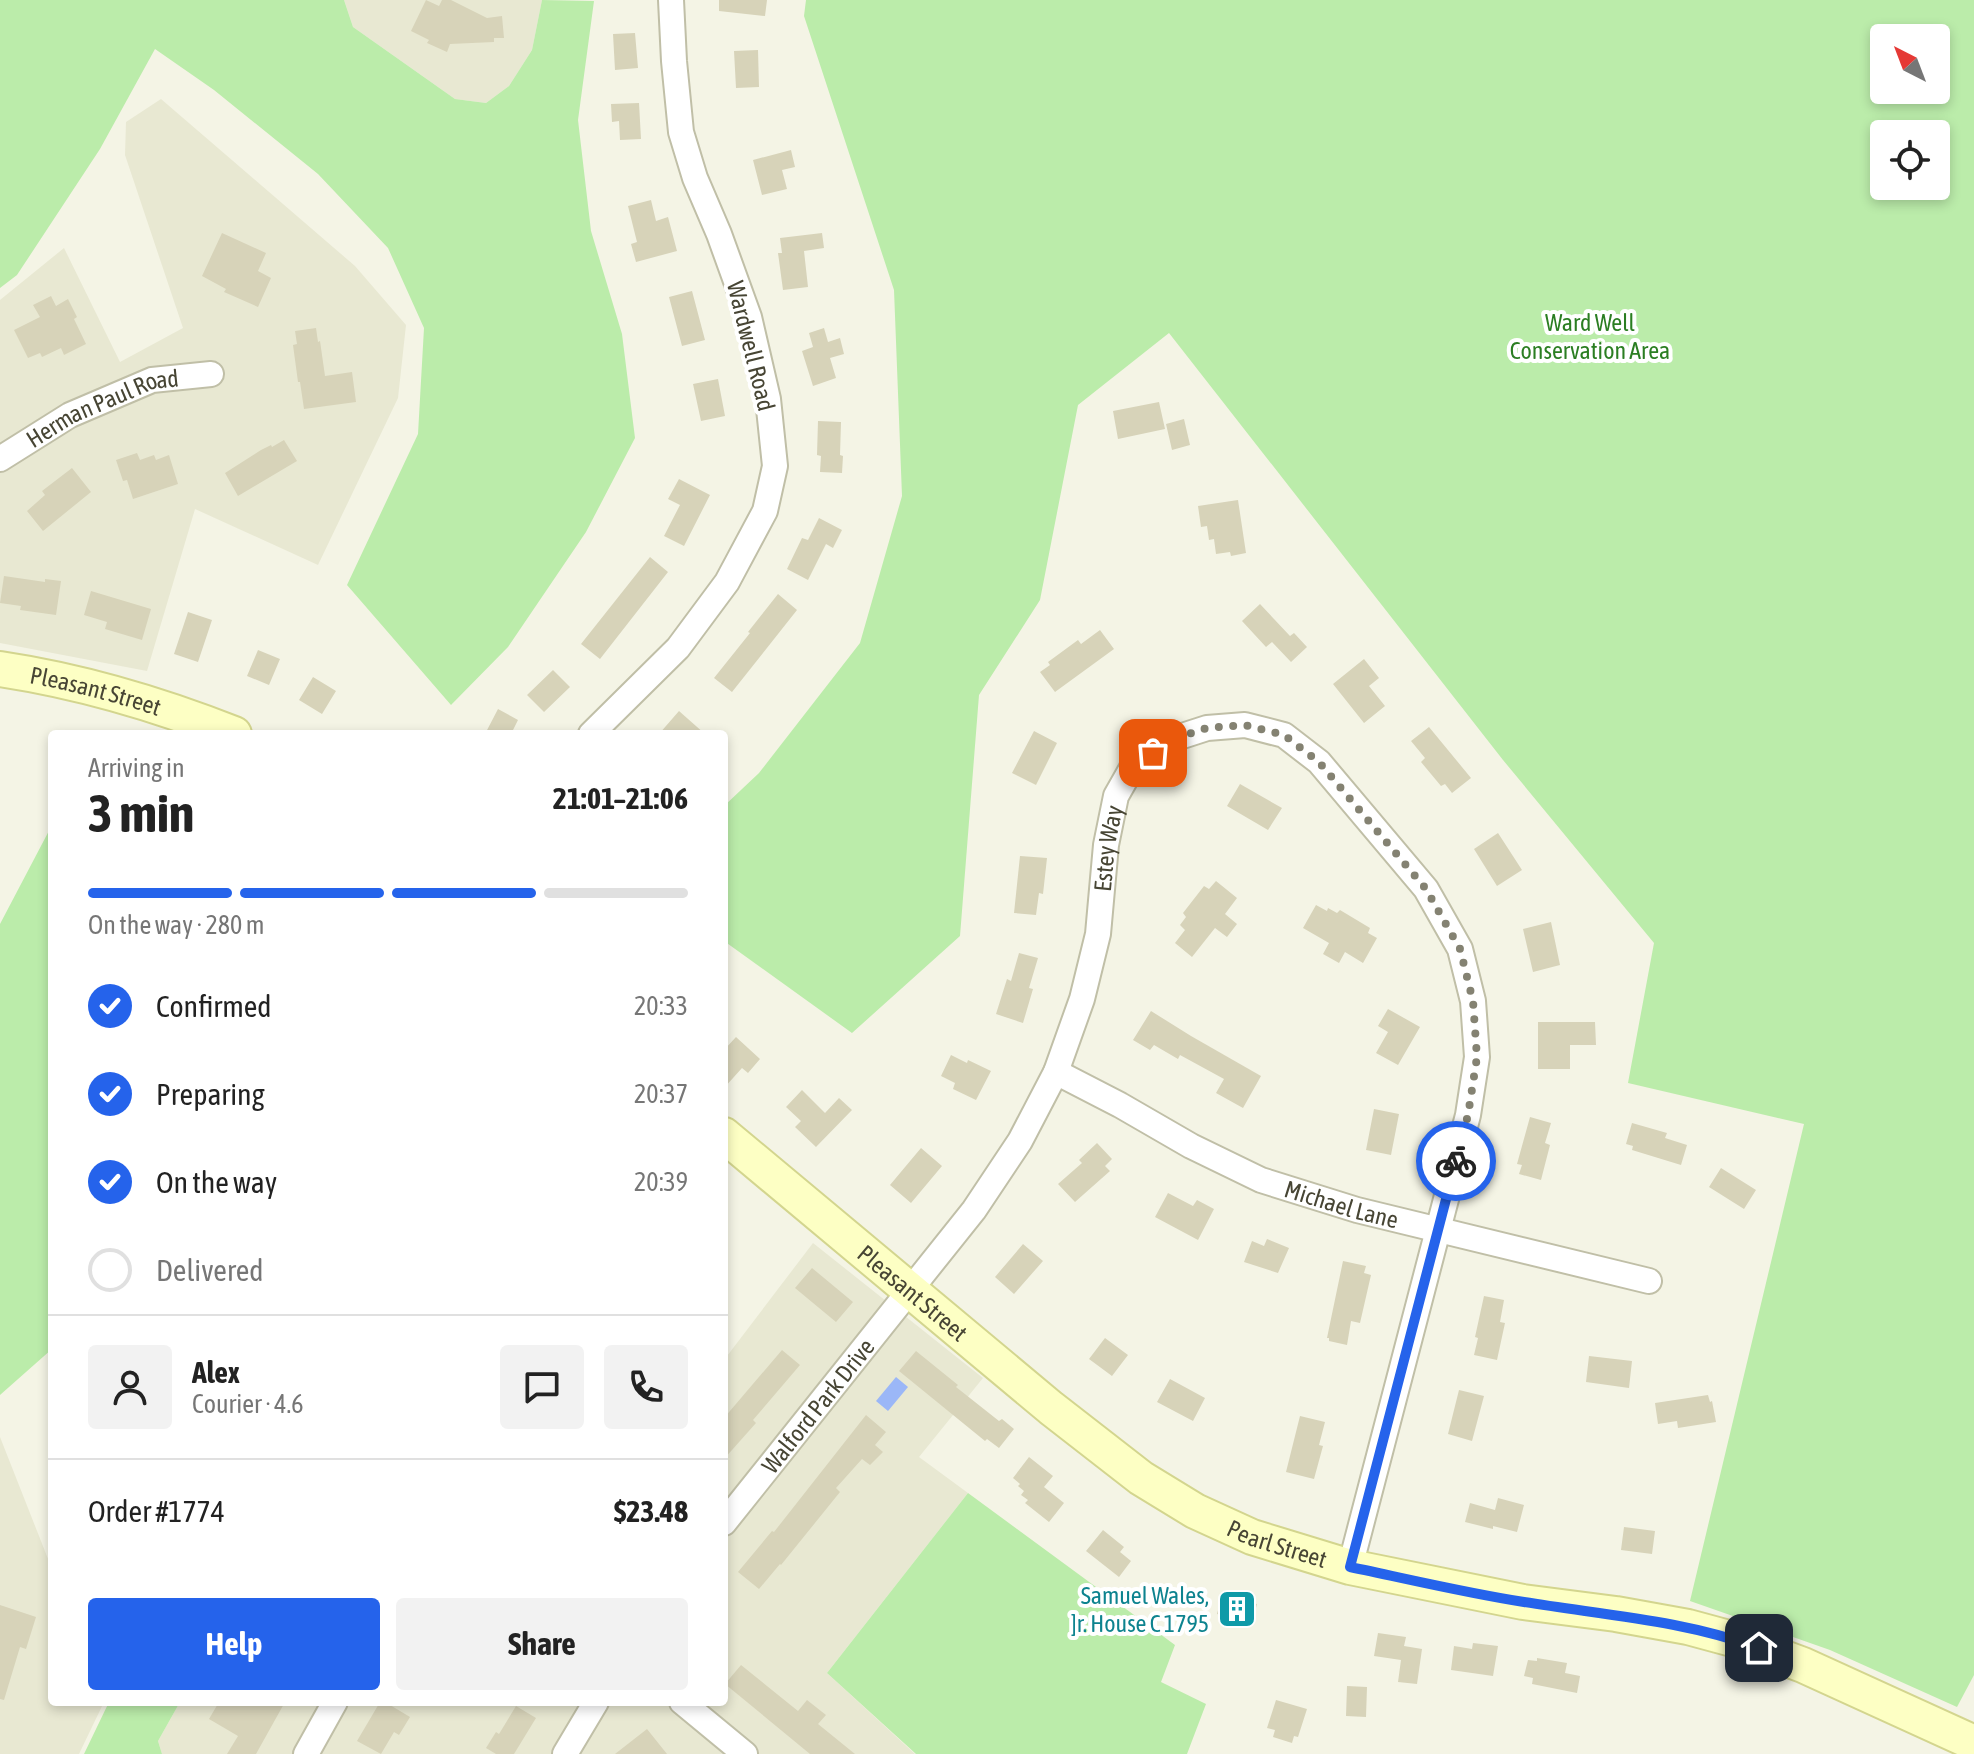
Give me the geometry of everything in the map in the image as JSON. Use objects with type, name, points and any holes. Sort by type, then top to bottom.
[{"type":"main road","name":"Pleasant Street","points":[[0,669],[102,689],[224,730]]},
{"type":"main road","name":"Pleasant Street","points":[[728,1138],[1104,1449]]},
{"type":"main road","name":"Pearl Street","points":[[1104,1449],[1141,1478],[1195,1511],[1252,1537],[1350,1567],[1523,1602],[1688,1627],[1736,1640],[1803,1665],[1974,1743]]},
{"type":"street","name":"Wardwell Road","points":[[595,730],[678,648],[727,582],[765,511],[775,466],[768,399],[749,317],[695,178],[681,132],[671,0]]},
{"type":"street","name":"Herman Paul Road","points":[[0,459],[70,415],[152,380],[211,374]]},
{"type":"street","name":"Estey Way","points":[[910,1290],[974,1210],[1020,1141],[1056,1072],[1082,999],[1098,934],[1106,845],[1116,796],[1133,766],[1173,739],[1207,728],[1245,725],[1284,735],[1319,762],[1426,889],[1460,949],[1473,1001],[1477,1057],[1468,1115],[1350,1567]]},
{"type":"street","name":"Michael Lane","points":[[1056,1072],[1191,1146],[1261,1180],[1357,1210],[1649,1281]]},
{"type":"street","name":"Walford Park Drive","points":[[728,1518],[910,1290]]},
{"type":"street","points":[[306,1754],[333,1706]]},
{"type":"street","points":[[565,1754],[594,1706]]},
{"type":"street","points":[[687,1706],[745,1754]]},
{"type":"shaded area","points":[[344,0],[542,0],[532,50],[509,86],[486,103],[455,99],[353,27]]},
{"type":"shaded area","points":[[161,99],[355,266],[406,325],[398,398],[318,565],[195,509],[147,671],[0,643],[0,300],[64,248],[120,362],[183,328],[125,155],[126,122]]},
{"type":"shaded area","points":[[813,1243],[983,1378],[919,1457],[968,1493],[827,1673],[915,1754],[162,1754],[158,1741],[178,1706],[728,1706],[728,1355]]},
{"type":"shaded area","points":[[0,1437],[48,1559],[48,1706],[102,1706],[79,1754],[0,1754]]},
{"type":"green space","points":[[0,0],[344,0],[353,27],[455,99],[486,103],[509,86],[532,50],[542,0],[594,1],[578,120],[591,231],[622,334],[635,438],[586,532],[508,647],[451,705],[347,585],[418,434],[424,328],[388,248],[318,174],[214,90],[155,49],[100,149],[17,275],[0,288]]},
{"type":"green space","name":"Ward Well Conservation Area","points":[[806,0],[1974,0],[1974,1675],[1957,1707],[1830,1650],[1690,1601],[1804,1124],[1628,1083],[1654,943],[1503,760],[1169,333],[1078,405],[1040,600],[979,695],[960,936],[852,1033],[728,944],[728,802],[759,773],[860,643],[902,496],[894,290],[804,16]]},
{"type":"green space","points":[[48,833],[48,1353],[0,1395],[0,924]]},
{"type":"green space","points":[[968,1493],[1175,1645],[1161,1682],[1206,1704],[1187,1754],[916,1754],[827,1673]]},
{"type":"green space","points":[[107,1706],[178,1706],[158,1741],[162,1754],[84,1754]]},
{"type":"water","points":[[896,1377],[908,1387],[888,1411],[876,1401]]},
{"type":"building","points":[[426,0],[439,6],[442,0],[451,0],[487,18],[502,16],[504,38],[494,38],[494,42],[450,44],[447,52],[427,43],[429,40],[411,31]]},
{"type":"building","points":[[719,0],[767,0],[765,16],[719,11]]},
{"type":"building","points":[[635,33],[638,68],[615,70],[613,34]]},
{"type":"building","points":[[758,50],[759,87],[736,88],[734,51]]},
{"type":"building","points":[[639,103],[641,139],[620,140],[619,121],[612,122],[611,104]]},
{"type":"building","points":[[791,150],[795,167],[782,170],[787,189],[762,195],[753,160]]},
{"type":"building","points":[[651,200],[656,221],[668,217],[677,251],[636,262],[631,244],[637,242],[628,206]]},
{"type":"building","points":[[222,233],[266,253],[258,271],[271,278],[258,307],[224,292],[226,289],[202,276]]},
{"type":"building","points":[[822,233],[824,248],[804,251],[808,287],[783,290],[778,253],[782,253],[780,238]]},
{"type":"building","points":[[692,291],[705,340],[682,346],[669,297]]},
{"type":"building","points":[[51,296],[56,306],[68,299],[86,344],[64,355],[61,348],[42,357],[40,353],[28,358],[14,330],[40,317],[33,305]]},
{"type":"building","points":[[316,328],[325,376],[352,372],[356,402],[304,409],[293,345],[297,344],[295,331]]},
{"type":"building","points":[[824,328],[828,342],[840,338],[844,354],[830,358],[836,378],[813,386],[802,351],[813,347],[809,333]]},
{"type":"building","points":[[718,379],[725,416],[701,421],[693,384]]},
{"type":"building","points":[[1159,402],[1165,429],[1118,439],[1113,411]]},
{"type":"building","points":[[1184,419],[1190,445],[1172,450],[1166,424]]},
{"type":"building","points":[[818,421],[841,422],[842,473],[820,472]]},
{"type":"building","points":[[284,440],[297,461],[238,496],[225,473],[261,450]]},
{"type":"building","points":[[137,453],[140,460],[154,455],[156,460],[169,455],[178,484],[133,499],[116,460]]},
{"type":"building","points":[[72,468],[91,492],[43,531],[27,511],[45,495],[42,491]]},
{"type":"building","points":[[679,479],[710,495],[684,546],[664,536],[680,505],[668,499]]},
{"type":"building","points":[[1238,500],[1246,553],[1231,556],[1230,552],[1216,554],[1214,539],[1209,540],[1207,526],[1201,527],[1198,506]]},
{"type":"building","points":[[819,518],[842,530],[833,548],[826,544],[808,580],[787,569],[802,538],[808,540]]},
{"type":"building","points":[[650,557],[668,572],[600,659],[581,644]]},
{"type":"building","points":[[4,576],[61,581],[56,615],[20,610],[21,606],[0,603]]},
{"type":"building","points":[[91,591],[151,609],[142,640],[105,629],[107,622],[84,615]]},
{"type":"building","points":[[778,594],[797,610],[732,692],[714,678]]},
{"type":"building","points":[[1260,604],[1290,636],[1294,633],[1307,647],[1291,662],[1272,642],[1266,647],[1242,621]]},
{"type":"building","points":[[188,612],[212,620],[198,662],[174,654]]},
{"type":"building","points":[[1100,630],[1114,649],[1055,692],[1040,672],[1050,665],[1048,662],[1078,640],[1081,644]]},
{"type":"building","points":[[258,650],[280,659],[269,685],[247,676]]},
{"type":"building","points":[[1364,659],[1379,678],[1369,686],[1385,706],[1364,723],[1333,684]]},
{"type":"building","points":[[553,670],[570,687],[544,712],[527,695]]},
{"type":"building","points":[[313,677],[336,691],[322,714],[299,700]]},
{"type":"building","points":[[498,709],[518,720],[513,730],[487,730]]},
{"type":"building","points":[[679,711],[700,730],[662,730]]},
{"type":"building","points":[[1429,727],[1471,778],[1452,793],[1445,784],[1441,786],[1421,762],[1425,758],[1411,741]]},
{"type":"building","points":[[1034,731],[1057,743],[1036,785],[1012,773]]},
{"type":"building","points":[[1240,784],[1282,808],[1268,830],[1227,806]]},
{"type":"building","points":[[1498,833],[1522,870],[1497,886],[1474,849]]},
{"type":"building","points":[[1020,856],[1047,858],[1043,894],[1039,893],[1036,915],[1014,913]]},
{"type":"building","points":[[1216,881],[1237,898],[1225,914],[1237,924],[1227,937],[1215,928],[1192,957],[1175,943],[1185,930],[1180,925],[1186,917],[1183,913],[1204,886],[1209,889]]},
{"type":"building","points":[[1316,905],[1327,911],[1328,908],[1337,913],[1340,910],[1370,928],[1368,933],[1377,938],[1363,963],[1345,952],[1339,963],[1323,954],[1329,943],[1303,928]]},
{"type":"building","points":[[1551,922],[1560,965],[1533,972],[1523,929]]},
{"type":"building","points":[[1019,953],[1038,958],[1023,1023],[996,1014]]},
{"type":"building","points":[[1388,1009],[1420,1027],[1398,1065],[1376,1053],[1388,1032],[1378,1026]]},
{"type":"building","points":[[1151,1011],[1261,1076],[1243,1108],[1216,1093],[1224,1079],[1180,1055],[1178,1059],[1154,1045],[1150,1050],[1133,1040]]},
{"type":"building","points":[[1538,1022],[1595,1022],[1596,1045],[1570,1045],[1570,1069],[1538,1069]]},
{"type":"building","points":[[736,1037],[760,1059],[748,1073],[742,1068],[728,1084],[728,1046]]},
{"type":"building","points":[[951,1055],[991,1071],[976,1100],[953,1089],[955,1083],[941,1076]]},
{"type":"building","points":[[802,1090],[825,1113],[839,1098],[852,1110],[816,1147],[795,1127],[801,1121],[786,1107]]},
{"type":"building","points":[[1374,1109],[1399,1114],[1391,1155],[1366,1150]]},
{"type":"building","points":[[1530,1117],[1551,1123],[1545,1143],[1550,1145],[1541,1180],[1519,1174],[1522,1165],[1517,1164]]},
{"type":"building","points":[[1632,1123],[1667,1133],[1665,1138],[1687,1145],[1681,1165],[1632,1150],[1633,1146],[1626,1144]]},
{"type":"building","points":[[1097,1143],[1112,1159],[1105,1166],[1110,1171],[1075,1202],[1058,1184],[1082,1163],[1079,1160]]},
{"type":"building","points":[[921,1148],[942,1166],[911,1203],[890,1185]]},
{"type":"building","points":[[1721,1168],[1756,1190],[1744,1209],[1709,1187]]},
{"type":"building","points":[[1168,1193],[1193,1206],[1197,1200],[1214,1209],[1198,1240],[1155,1217]]},
{"type":"building","points":[[1267,1239],[1289,1248],[1278,1273],[1244,1262],[1252,1241],[1264,1246]]},
{"type":"building","points":[[1023,1244],[1043,1261],[1014,1294],[995,1277]]},
{"type":"building","points":[[1343,1261],[1366,1266],[1364,1273],[1371,1275],[1360,1323],[1351,1321],[1347,1345],[1327,1338]]},
{"type":"building","points":[[812,1268],[853,1302],[836,1322],[795,1288]]},
{"type":"building","points":[[1484,1296],[1504,1300],[1500,1322],[1505,1323],[1497,1360],[1474,1355]]},
{"type":"building","points":[[1105,1338],[1128,1355],[1112,1376],[1089,1359]]},
{"type":"building","points":[[782,1350],[800,1365],[728,1454],[728,1413]]},
{"type":"building","points":[[916,1351],[958,1385],[956,1387],[1014,1429],[999,1448],[987,1439],[985,1441],[899,1371]]},
{"type":"building","points":[[1589,1356],[1632,1361],[1629,1388],[1586,1382]]},
{"type":"building","points":[[1170,1379],[1205,1398],[1193,1421],[1157,1402]]},
{"type":"building","points":[[1459,1390],[1484,1396],[1472,1441],[1448,1434]]},
{"type":"building","points":[[1708,1395],[1716,1422],[1678,1428],[1677,1421],[1658,1424],[1655,1403]]},
{"type":"building","points":[[866,1415],[886,1432],[875,1445],[883,1452],[870,1465],[862,1459],[836,1488],[840,1492],[759,1589],[738,1572],[774,1532]]},
{"type":"building","points":[[1300,1416],[1325,1422],[1319,1445],[1323,1446],[1314,1479],[1286,1472]]},
{"type":"building","points":[[1029,1457],[1053,1476],[1044,1487],[1064,1503],[1049,1522],[1025,1503],[1028,1500],[1021,1495],[1024,1491],[1013,1478]]},
{"type":"building","points":[[1498,1498],[1524,1505],[1517,1532],[1465,1522],[1470,1503],[1495,1510]]},
{"type":"building","points":[[1624,1527],[1655,1531],[1652,1554],[1621,1550]]},
{"type":"building","points":[[1103,1530],[1124,1547],[1120,1552],[1131,1561],[1119,1577],[1086,1551]]},
{"type":"building","name":"Samuel Wales, ]r. House C 1795","points":[[1223,1591],[1257,1604],[1252,1623],[1217,1614]]},
{"type":"building","points":[[0,1605],[36,1617],[26,1649],[20,1647],[4,1700],[0,1699]]},
{"type":"building","points":[[1378,1633],[1406,1637],[1404,1646],[1422,1649],[1417,1684],[1398,1682],[1401,1660],[1374,1656]]},
{"type":"building","points":[[1473,1643],[1498,1646],[1493,1676],[1451,1670],[1454,1646],[1472,1649]]},
{"type":"building","points":[[1537,1658],[1567,1663],[1565,1673],[1580,1676],[1577,1693],[1532,1684],[1533,1678],[1524,1676],[1528,1660],[1537,1661]]},
{"type":"building","points":[[741,1665],[798,1711],[807,1700],[826,1715],[818,1724],[855,1754],[810,1754],[728,1686],[728,1680]]},
{"type":"building","points":[[1347,1686],[1367,1687],[1366,1717],[1346,1716]]},
{"type":"building","points":[[1276,1700],[1307,1709],[1298,1737],[1294,1736],[1292,1743],[1273,1737],[1275,1730],[1267,1728]]},
{"type":"building","points":[[217,1706],[283,1706],[256,1754],[227,1754],[238,1736],[209,1719]]},
{"type":"building","points":[[378,1706],[392,1706],[410,1717],[399,1735],[394,1732],[381,1754],[357,1741]]},
{"type":"building","points":[[516,1706],[536,1718],[514,1754],[496,1754],[486,1748],[496,1732],[499,1734]]},
{"type":"building","points":[[647,1729],[667,1754],[615,1754]]},
{"type":"way so far","points":[[1153,753],[1173,739],[1207,728],[1245,725],[1284,735],[1319,762],[1426,889],[1460,949],[1473,1001],[1477,1057],[1468,1115],[1456,1161]]},
{"type":"place","name":"Samuel Wales, ]r. House C 1795","points":[[1237,1609]]},
{"type":"route","points":[[1456,1161],[1350,1567],[1523,1602],[1688,1627],[1759,1648]]}]
